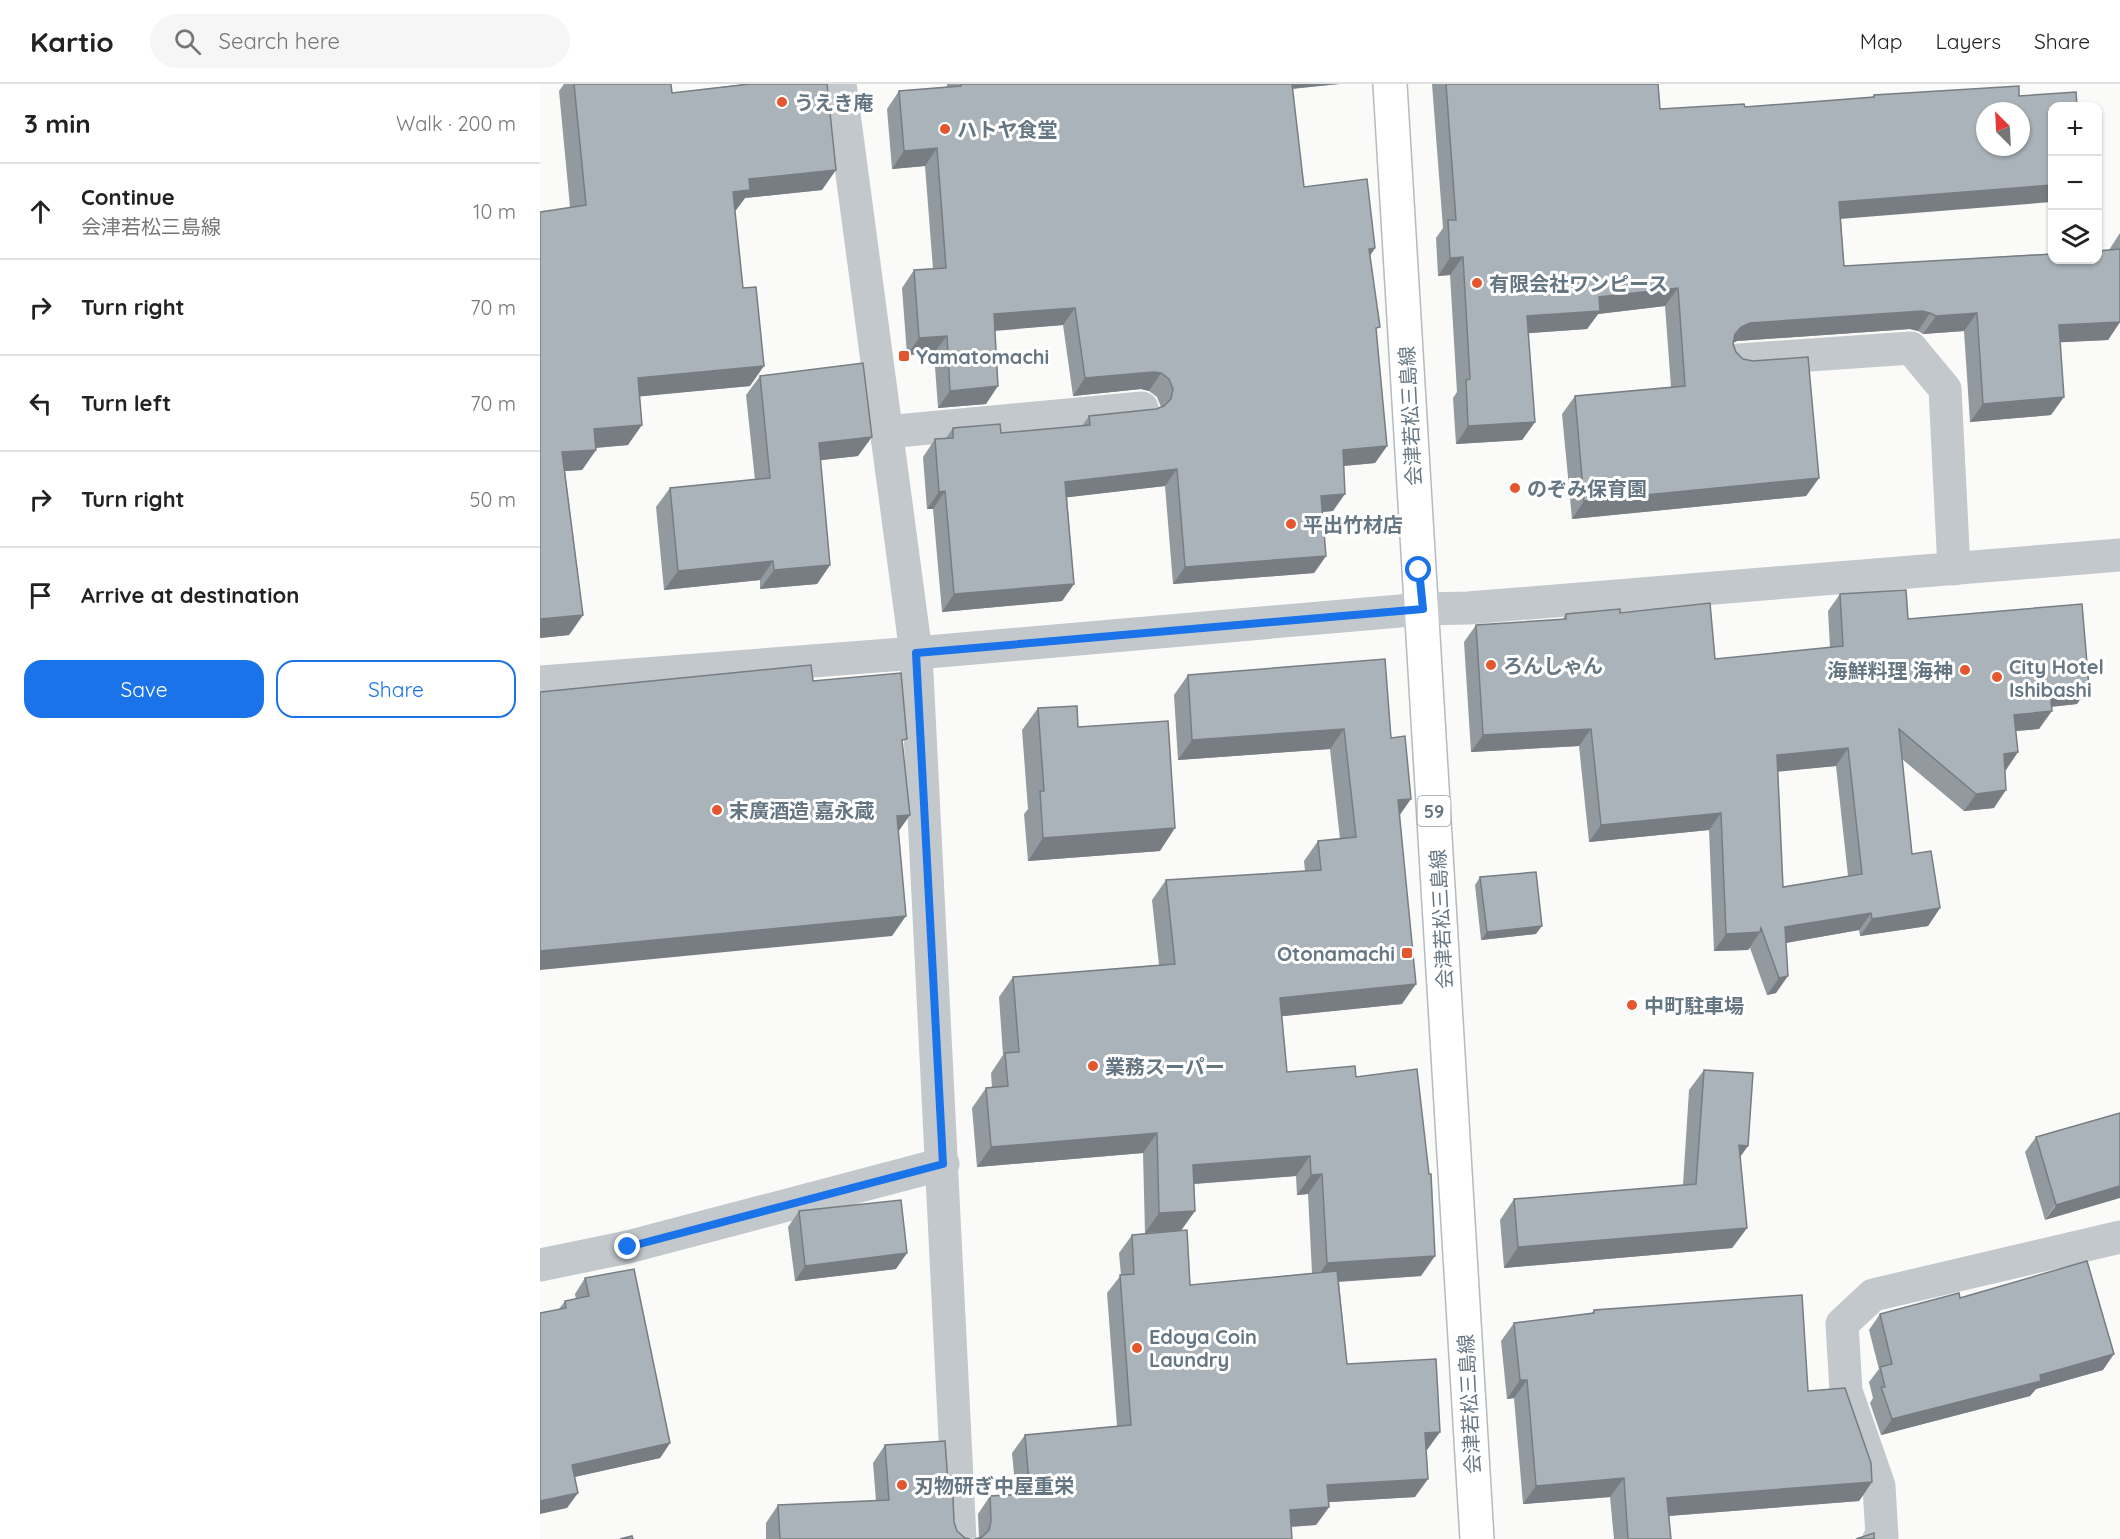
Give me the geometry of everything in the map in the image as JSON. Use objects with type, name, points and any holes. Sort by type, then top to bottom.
[{"type":"main road","name":"会津若松三島線","points":[[1390,84],[1477,1539]]},
{"type":"street","points":[[840,84],[916,653],[960,1539]]},
{"type":"street","points":[[1739,360],[1911,348],[1945,389],[1953,569]]},
{"type":"street","points":[[886,432],[1142,408]]},
{"type":"street","points":[[540,682],[916,653],[1423,609],[1468,608],[2120,555]]},
{"type":"street","points":[[540,1265],[628,1247],[943,1164]]},
{"type":"street","points":[[1879,1539],[1881,1537],[1879,1486],[1846,1391],[1842,1324],[1873,1295],[2120,1237]]},
{"type":"building","points":[[574,84],[671,84],[672,93],[750,84],[827,84],[836,170],[749,179],[750,190],[733,192],[743,288],[756,287],[764,366],[638,378],[642,425],[594,429],[596,450],[562,452],[583,615],[540,619],[540,212],[586,205]]},
{"type":"building","points":[[961,84],[1292,84],[1304,187],[1367,179],[1375,248],[1369,249],[1380,327],[1376,328],[1387,446],[1343,450],[1345,494],[1321,496],[1326,556],[1185,567],[1177,469],[1065,482],[1074,584],[954,594],[945,491],[939,492],[935,439],[953,438],[953,428],[1000,424],[1001,433],[1090,425],[1089,416],[1156,409],[1164,406],[1171,399],[1173,389],[1169,379],[1161,373],[1153,372],[1085,378],[1075,308],[994,314],[998,386],[950,391],[947,336],[919,338],[914,270],[946,268],[937,148],[904,151],[899,91],[961,86]]},
{"type":"building","points":[[1446,84],[1658,84],[1660,109],[1744,104],[1745,107],[1874,97],[1874,95],[2019,86],[2019,96],[2076,92],[2077,102],[2048,102],[2048,185],[1839,202],[1844,266],[2048,254],[2048,264],[2102,264],[2102,251],[2120,249],[2120,322],[2059,325],[2064,397],[1983,404],[1977,313],[1936,316],[1922,311],[1750,323],[1741,327],[1735,334],[1733,344],[1736,352],[1743,359],[1753,361],[1808,357],[1819,478],[1584,501],[1575,396],[1685,386],[1678,288],[1599,297],[1600,311],[1527,316],[1535,422],[1468,426],[1466,380],[1470,379],[1463,257],[1450,258],[1448,220],[1456,220]]},
{"type":"building","points":[[863,363],[872,437],[819,443],[830,565],[774,570],[773,561],[678,571],[670,488],[770,478],[760,376]]},
{"type":"building","points":[[1906,590],[1908,619],[2082,604],[2089,687],[2050,690],[2052,711],[2014,715],[2018,752],[2004,754],[2006,790],[1976,794],[1899,729],[1912,854],[1931,851],[1940,908],[1872,919],[1871,913],[1785,927],[1788,976],[1779,978],[1761,928],[1760,932],[1726,934],[1721,813],[1601,825],[1591,729],[1483,735],[1476,625],[1566,619],[1566,614],[1620,609],[1620,613],[1710,603],[1715,659],[1843,646],[1840,594]],"holes":[[[1848,748],[1862,874],[1783,887],[1777,755]]]},
{"type":"building","points":[[1385,659],[1391,738],[1405,736],[1411,799],[1398,800],[1416,984],[1280,998],[1287,1072],[1355,1066],[1356,1077],[1417,1069],[1429,1174],[1431,1174],[1435,1256],[1327,1263],[1322,1174],[1311,1175],[1310,1156],[1193,1165],[1195,1211],[1159,1213],[1157,1133],[991,1147],[986,1088],[1008,1086],[1005,1053],[1019,1052],[1013,977],[1175,964],[1166,880],[1321,870],[1318,841],[1356,837],[1344,729],[1192,740],[1188,675]]},
{"type":"building","name":"末廣酒造 嘉永蔵","points":[[811,665],[813,681],[901,673],[907,739],[902,740],[910,815],[897,816],[906,916],[540,951],[540,692]]},
{"type":"building","points":[[1077,706],[1078,727],[1168,721],[1175,828],[1043,838],[1040,791],[1044,791],[1038,708]]},
{"type":"building","points":[[1536,872],[1542,926],[1487,932],[1480,877]]},
{"type":"building","points":[[1704,1070],[1753,1073],[1748,1146],[1739,1145],[1747,1228],[1518,1247],[1514,1199],[1696,1184]]},
{"type":"building","points":[[2120,1113],[2120,1186],[2056,1205],[2036,1137]]},
{"type":"building","points":[[901,1200],[907,1253],[805,1266],[799,1211]]},
{"type":"building","points":[[1187,1230],[1190,1285],[1337,1271],[1347,1364],[1436,1359],[1440,1432],[1425,1433],[1428,1479],[1327,1485],[1329,1507],[1290,1510],[1292,1539],[975,1539],[982,1537],[989,1530],[990,1496],[1030,1494],[1025,1435],[1131,1425],[1120,1275],[1134,1274],[1132,1235]]},
{"type":"building","points":[[2087,1261],[2114,1354],[2040,1375],[2041,1381],[1892,1419],[1881,1387],[1885,1387],[1880,1367],[1892,1364],[1880,1314],[1959,1293],[1960,1298]]},
{"type":"building","points":[[634,1269],[670,1443],[572,1465],[578,1493],[540,1501],[540,1313],[566,1308],[565,1301],[589,1296],[585,1278]]},
{"type":"building","points":[[1802,1295],[1808,1391],[1845,1388],[1871,1463],[1872,1482],[1667,1498],[1671,1539],[1628,1539],[1624,1478],[1536,1486],[1527,1380],[1520,1380],[1514,1323],[1594,1313],[1594,1310]]},
{"type":"building","points":[[945,1441],[949,1497],[953,1497],[954,1522],[957,1531],[970,1539],[780,1539],[778,1505],[889,1500],[885,1445]]},
{"type":"building","points":[[1874,1533],[1874,1539],[1856,1539]]},
{"type":"place","name":"うえき庵","points":[[782,102]]},
{"type":"place","name":"ハトヤ食堂","points":[[945,129]]},
{"type":"place","name":"有限会社ワンピース","points":[[1477,283]]},
{"type":"place","name":"Yamatomachi","points":[[904,356]]},
{"type":"place","name":"のぞみ保育園","points":[[1515,488]]},
{"type":"place","name":"平出竹材店","points":[[1291,524]]},
{"type":"place","name":"ろんしゃん","points":[[1491,665]]},
{"type":"place","name":"海鮮料理 海神","points":[[1965,670]]},
{"type":"place","name":"City Hotel Ishibashi","points":[[1997,677]]},
{"type":"place","name":"末廣酒造 嘉永蔵","points":[[717,810]]},
{"type":"place","name":"Otonamachi","points":[[1407,953]]},
{"type":"place","name":"中町駐車場","points":[[1632,1005]]},
{"type":"place","name":"業務スーパー","points":[[1093,1066]]},
{"type":"place","name":"Edoya Coin Laundry","points":[[1137,1348]]},
{"type":"place","name":"刃物研ぎ中屋重栄","points":[[902,1485]]},
{"type":"route","points":[[628,1247],[943,1164],[916,653],[1423,609],[1419,570]]}]
